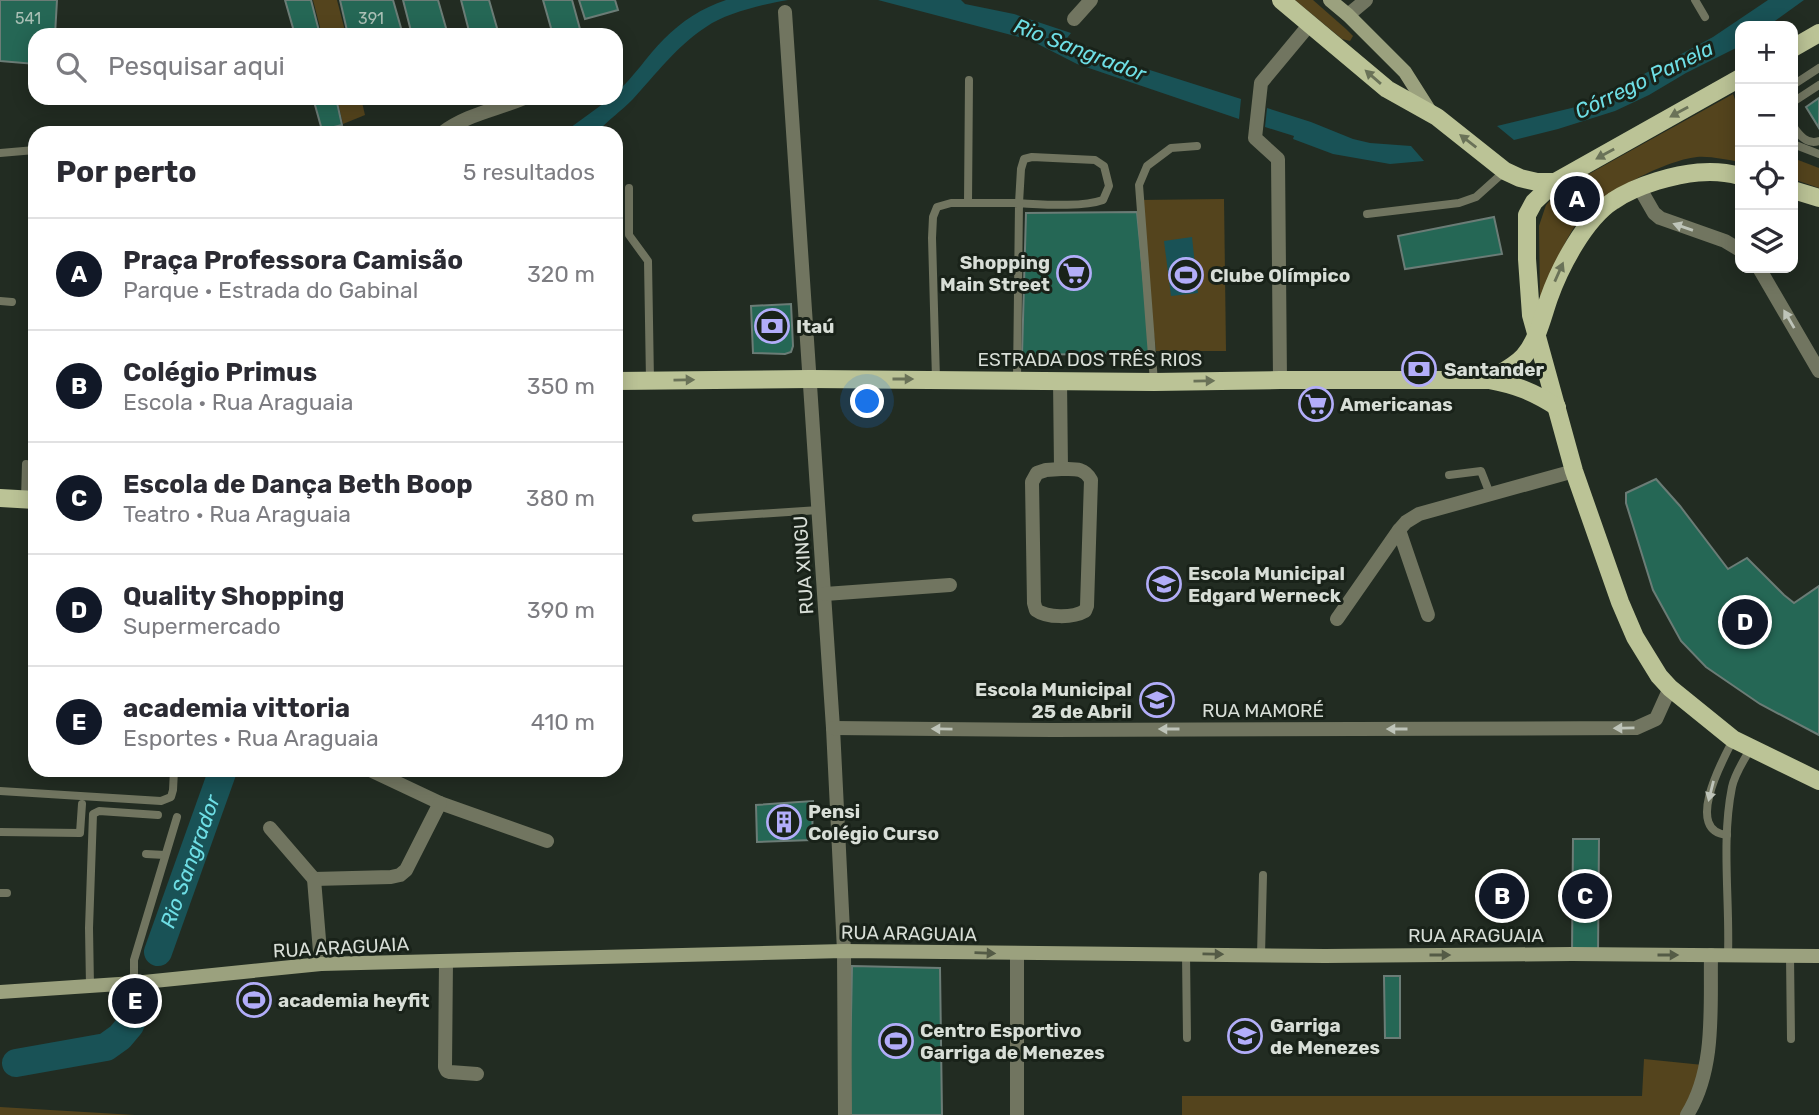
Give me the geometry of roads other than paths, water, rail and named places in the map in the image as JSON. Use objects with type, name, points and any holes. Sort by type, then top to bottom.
[{"type":"main road","points":[[1281,0],[1387,89],[1431,113],[1505,171],[1537,182],[1555,182]]},
{"type":"main road","points":[[1798,45],[1819,33]]},
{"type":"main road","points":[[1735,81],[1555,182],[1534,202],[1527,215],[1531,315],[1574,471],[1620,602],[1635,637],[1659,676],[1670,688],[1733,738],[1819,781]]},
{"type":"main road","points":[[1489,380],[1515,364],[1537,337],[1564,261],[1605,207],[1639,187],[1674,176],[1700,172],[1735,174]]},
{"type":"main road","points":[[1798,192],[1819,198]]},
{"type":"main road","name":"ESTRADA DOS TRÊS RIOS","points":[[623,381],[1489,380],[1517,386],[1557,407]]},
{"type":"main road","points":[[0,498],[28,500]]},
{"type":"street","points":[[1074,19],[1091,0]]},
{"type":"street","points":[[1330,0],[1405,72],[1431,113]]},
{"type":"street","points":[[1348,15],[1366,0]]},
{"type":"street","name":"RUA XINGU","points":[[785,12],[833,727],[844,951],[845,1115]]},
{"type":"street","points":[[1280,380],[1278,159],[1255,138],[1261,83],[1310,24]]},
{"type":"street","points":[[452,126],[504,105]]},
{"type":"street","points":[[1639,187],[1654,213],[1660,218],[1735,247]]},
{"type":"street","points":[[1762,273],[1819,371]]},
{"type":"street","points":[[1060,380],[1061,469]]},
{"type":"street","points":[[1061,469],[1080,469],[1091,481],[1087,606],[1085,611],[1078,615],[1042,614],[1035,610],[1034,603],[1032,482],[1037,473],[1061,469]]},
{"type":"street","points":[[1337,619],[1399,530],[1419,514],[1574,471]]},
{"type":"street","points":[[1399,530],[1428,615]]},
{"type":"street","points":[[825,594],[950,585]]},
{"type":"street","name":"RUA MAMORÉ","points":[[833,727],[1053,730],[1636,728],[1656,719],[1670,688]]},
{"type":"street","points":[[385,777],[440,803],[547,841]]},
{"type":"street","points":[[314,879],[400,875],[411,863],[440,803]]},
{"type":"street","points":[[270,828],[314,879],[321,964]]},
{"type":"street","name":"RUA ARAGUAIA","points":[[0,992],[134,983],[321,964],[844,951],[1017,954],[1819,956]]},
{"type":"street","points":[[1017,954],[1017,1115]]},
{"type":"street","points":[[1687,1115],[1696,1097],[1708,1055],[1711,955]]},
{"type":"street","points":[[446,961],[445,1067],[450,1072],[477,1074]]},
{"type":"lane","points":[[1695,0],[1705,16]]},
{"type":"lane","points":[[1795,84],[1819,68]]},
{"type":"lane","points":[[968,204],[969,80]]},
{"type":"lane","points":[[1798,99],[1819,85]]},
{"type":"lane","points":[[1798,133],[1810,141],[1819,141]]},
{"type":"lane","points":[[1154,382],[1139,185],[1147,166],[1171,148],[1197,146]]},
{"type":"lane","points":[[1798,146],[1819,154]]},
{"type":"lane","points":[[0,153],[28,150]]},
{"type":"lane","points":[[936,379],[933,217],[937,207],[951,203],[968,204],[1019,203],[1092,204],[1103,200],[1108,187],[1104,166],[1095,160],[1032,157],[1024,159],[1019,203],[1017,380]]},
{"type":"lane","points":[[1367,214],[1459,203],[1476,197],[1505,171]]},
{"type":"lane","points":[[629,188],[629,236],[648,261],[650,381]]},
{"type":"lane","points":[[0,301],[12,302]]},
{"type":"lane","points":[[26,464],[28,482]]},
{"type":"lane","points":[[1449,475],[1482,471],[1490,494]]},
{"type":"lane","points":[[696,518],[819,510]]},
{"type":"lane","points":[[1727,835],[1718,834],[1708,824],[1709,801],[1710,789],[1733,738]]},
{"type":"lane","points":[[1728,955],[1727,835],[1732,788],[1751,748]]},
{"type":"lane","points":[[0,790],[161,801],[171,797],[174,777]]},
{"type":"lane","points":[[0,832],[80,834],[82,804]]},
{"type":"lane","points":[[90,986],[93,814],[99,811],[158,815]]},
{"type":"lane","points":[[134,983],[134,960],[177,817]]},
{"type":"lane","points":[[146,854],[165,855]]},
{"type":"lane","points":[[1261,955],[1263,875]]},
{"type":"lane","points":[[1186,954],[1187,1038]]},
{"type":"lane","points":[[1790,956],[1791,1039]]},
{"type":"water","points":[[726,0],[788,0],[746,10],[714,22],[676,51],[633,99],[603,126],[573,126],[601,105],[623,105],[623,86],[658,46],[678,26]]},
{"type":"water","points":[[878,0],[961,0],[965,4],[1014,14],[1071,33],[1067,38],[1112,58],[1241,99],[1239,119],[1077,64],[1030,40]]},
{"type":"water","points":[[1768,0],[1804,0],[1775,21],[1737,21]]},
{"type":"water","name":"Córrego Panela","points":[[1735,22],[1735,48],[1615,111],[1514,140],[1497,126],[1588,104],[1713,37]]},
{"type":"water","points":[[1267,108],[1353,139],[1411,146],[1424,161],[1390,164],[1333,154],[1293,139],[1294,136],[1265,127]]},
{"type":"water","points":[[1192,237],[1198,293],[1171,296],[1164,241]]},
{"type":"waterway","name":"Rio Sangrador","points":[[158,952],[220,777]]},
{"type":"waterway","name":"Rio Sangrador","points":[[16,1063],[106,1047],[130,1025],[140,1000]]},
{"type":"place","name":"Praça Professora Camisão","points":[[1577,199]]},
{"type":"place","name":"Shopping Main Street","points":[[1074,273]]},
{"type":"place","name":"Clube Olímpico","points":[[1186,275]]},
{"type":"place","name":"Itaú","points":[[772,326]]},
{"type":"place","name":"Santander","points":[[1419,369]]},
{"type":"place","name":"Americanas","points":[[1316,404]]},
{"type":"place","name":"Escola Municipal Edgard Werneck","points":[[1164,584]]},
{"type":"place","name":"Quality Shopping","points":[[1745,622]]},
{"type":"place","name":"Escola Municipal 25 de Abril","points":[[1157,700]]},
{"type":"place","name":"Pensi Colégio Curso","points":[[784,822]]},
{"type":"place","name":"Colégio Primus","points":[[1502,896]]},
{"type":"place","name":"Escola de Dança Beth Boop","points":[[1585,896]]},
{"type":"place","name":"academia heyfit","points":[[254,1000]]},
{"type":"place","name":"academia vittoria","points":[[135,1001]]},
{"type":"place","name":"Garriga de Menezes","points":[[1245,1036]]},
{"type":"place","name":"Centro Esportivo Garriga de Menezes","points":[[896,1041]]}]
